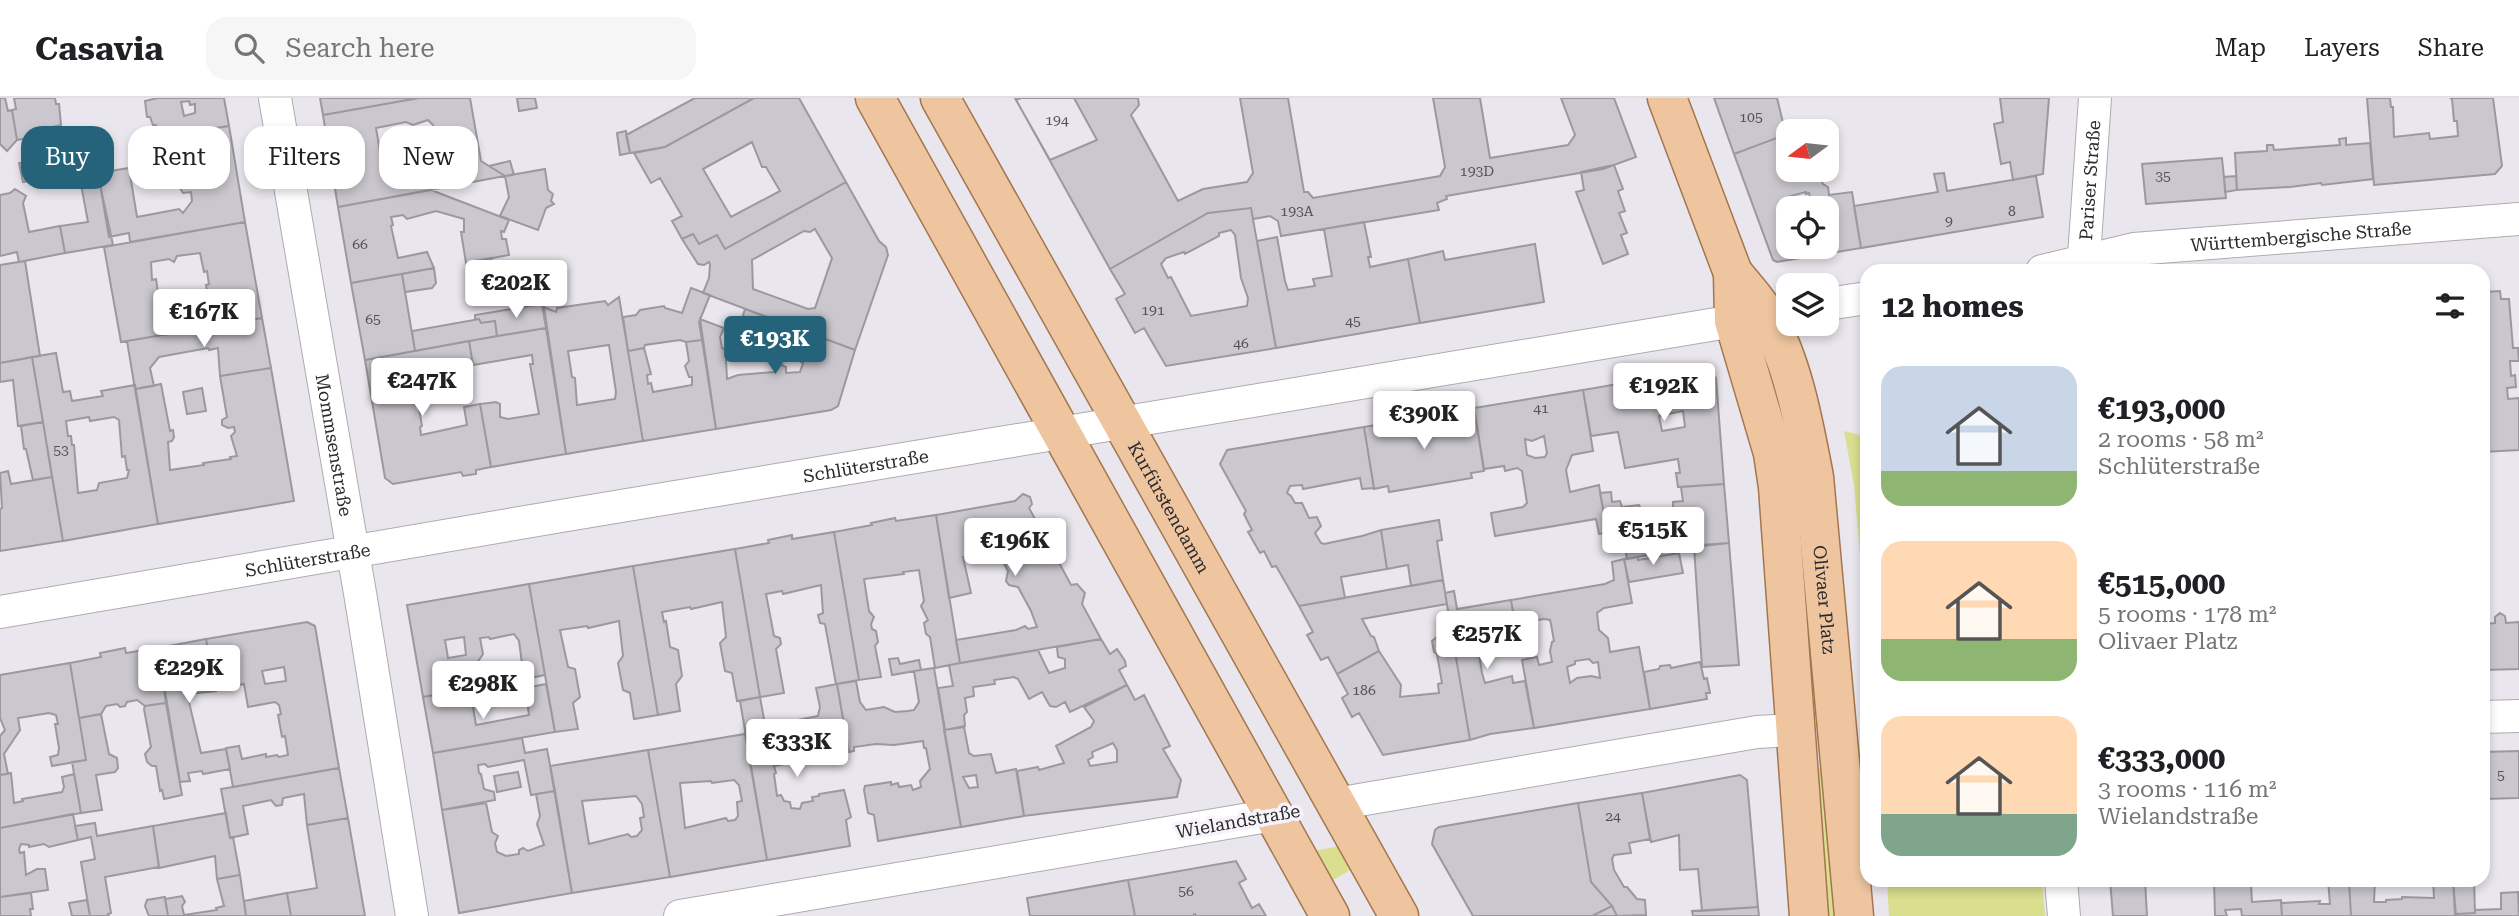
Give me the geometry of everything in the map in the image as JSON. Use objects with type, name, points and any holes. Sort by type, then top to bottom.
[{"type":"main road","points":[[875,98],[1329,916]]},
{"type":"main road","name":"Kurfürstendamm","points":[[940,98],[1399,916]]},
{"type":"main road","points":[[1667,98],[1733,273],[1763,315],[1797,730],[1809,916]]},
{"type":"main road","name":"Olivaer Platz","points":[[1763,315],[1787,366],[1814,477],[1854,916]]},
{"type":"main road","name":"Wielandstraße","points":[[1273,815],[1336,804]]},
{"type":"street","name":"Mommsenstraße","points":[[275,98],[412,916]]},
{"type":"street","name":"Pariser Straße","points":[[2083,264],[2095,98]]},
{"type":"street","name":"Württembergische Straße","points":[[2089,264],[2134,249],[2519,219]]},
{"type":"street","points":[[1839,302],[1860,299]]},
{"type":"street","name":"Schlüterstraße","points":[[0,612],[1763,315]]},
{"type":"street","points":[[2490,717],[2519,716]]},
{"type":"street","name":"Wielandstraße","points":[[1336,804],[1757,732],[1797,730]]},
{"type":"street","name":"Wielandstraße","points":[[680,916],[1273,815]]},
{"type":"street","points":[[2062,887],[2064,916]]},
{"type":"green space","points":[[1844,431],[1860,435],[1860,555],[1854,485]]},
{"type":"green space","points":[[1815,768],[1824,768],[1835,916],[1826,916]]},
{"type":"green space","points":[[1339,846],[1352,869],[1331,881],[1314,851]]},
{"type":"green space","points":[[1887,887],[2043,887],[2045,916],[1889,916]]},
{"type":"building","points":[[0,98],[5,98],[8,111],[12,110],[17,140],[7,151],[0,144]]},
{"type":"building","points":[[14,98],[55,98],[56,104],[59,104],[61,125],[21,126],[21,139],[17,140],[12,110],[16,109]]},
{"type":"building","points":[[158,98],[224,98],[229,126],[156,126],[147,117],[145,101]],"holes":[[[189,101],[190,105],[195,104],[195,113],[184,116],[181,102]]]},
{"type":"building","points":[[320,98],[419,98],[323,115]]},
{"type":"building","points":[[419,98],[470,98],[475,126],[433,126],[428,120],[413,125],[406,122],[379,126],[376,128],[379,146],[379,189],[435,189],[338,207],[335,189],[365,189],[365,126],[325,126],[323,115]]},
{"type":"building","points":[[517,98],[535,98],[537,108],[519,111]]},
{"type":"building","points":[[695,98],[754,98],[665,147],[630,153],[626,135]]},
{"type":"building","points":[[754,98],[799,98],[846,182],[725,249],[717,235],[699,244],[693,234],[682,239],[672,221],[682,216],[660,178],[651,183],[634,153],[665,147]],"holes":[[[752,142],[762,167],[766,167],[780,191],[731,217],[703,169]]]},
{"type":"building","points":[[1015,98],[1138,98],[1139,105],[1131,115],[1178,201],[1203,189],[1247,182],[1253,173],[1240,98],[1288,98],[1304,192],[1308,192],[1313,198],[1440,176],[1445,167],[1433,98],[1480,98],[1490,158],[1568,145],[1575,135],[1561,98],[1614,98],[1636,157],[1603,169],[1446,196],[1447,199],[1437,203],[1439,210],[1281,236],[1278,221],[1270,216],[1253,219],[1251,208],[1208,213],[1110,269]]},
{"type":"building","points":[[1074,98],[1097,140],[1050,160],[1016,100]]},
{"type":"building","points":[[1714,98],[1777,98],[1782,119],[1776,119],[1776,138],[1734,154]]},
{"type":"building","points":[[2000,98],[2049,98],[2043,174],[2013,180],[2010,162],[2001,164],[1994,124],[2003,122]]},
{"type":"building","points":[[2367,98],[2390,98],[2394,137],[2429,133],[2430,139],[2458,136],[2457,121],[2454,121],[2450,98],[2493,98],[2502,166],[2495,174],[2374,185]]},
{"type":"building","points":[[626,131],[630,153],[620,155],[617,133]]},
{"type":"building","points":[[230,132],[245,222],[130,242],[129,233],[109,237],[101,189],[114,189],[114,170],[128,168],[128,189],[132,189],[137,217],[179,209],[183,213],[192,201],[191,192],[183,193],[181,189],[230,189]]},
{"type":"building","points":[[1776,138],[1776,182],[1822,182],[1828,187],[1829,195],[1852,192],[1861,248],[1839,252],[1839,196],[1810,196],[1806,192],[1776,196],[1776,259],[1795,259],[1777,262],[1773,260],[1734,154]]},
{"type":"building","points":[[2346,138],[2346,145],[2370,143],[2373,179],[2237,190],[2235,153],[2267,151],[2267,145],[2273,145],[2274,150],[2340,145],[2339,139]]},
{"type":"building","points":[[478,144],[481,161],[505,176],[478,181]]},
{"type":"building","points":[[2222,158],[2226,198],[2146,204],[2142,164]]},
{"type":"building","points":[[510,161],[514,175],[505,176],[489,166]]},
{"type":"building","points":[[1614,165],[1623,189],[1618,191],[1625,211],[1619,213],[1627,233],[1621,235],[1628,254],[1603,264],[1576,192],[1584,190],[1581,172]]},
{"type":"building","points":[[545,169],[548,190],[553,194],[551,201],[554,204],[546,208],[538,230],[500,216],[509,197],[505,176]]},
{"type":"building","points":[[1944,173],[1947,191],[2036,176],[2043,217],[1861,248],[1854,206],[1938,192],[1934,174]]},
{"type":"building","points":[[2236,176],[2237,190],[2225,192],[2224,177]]},
{"type":"building","points":[[846,182],[879,241],[886,247],[888,255],[855,350],[703,293],[709,278],[709,262],[698,264],[682,239],[693,234],[699,244],[717,235],[725,249]],"holes":[[[815,229],[832,258],[815,308],[808,309],[753,289],[752,260],[804,231]]]},
{"type":"building","points":[[15,189],[26,196],[23,203],[29,232],[60,226],[65,253],[19,262],[17,252],[0,256],[0,195]]},
{"type":"building","points":[[82,189],[101,189],[113,245],[65,253],[60,226],[88,222]]},
{"type":"building","points":[[431,190],[509,220],[504,232],[501,231],[502,239],[506,239],[509,255],[466,263],[461,232],[464,232],[464,219],[436,211],[407,219],[403,215],[391,217],[398,258],[427,252],[434,268],[351,283],[338,207]]},
{"type":"building","points":[[1251,208],[1276,348],[1166,366],[1144,328],[1135,333],[1116,299],[1125,294],[1110,269],[1208,213]],"holes":[[[1231,230],[1235,235],[1241,278],[1248,298],[1247,306],[1191,316],[1171,277],[1168,278],[1161,264],[1166,258],[1184,252],[1185,254],[1219,236],[1219,233]]]},
{"type":"building","points":[[245,222],[262,318],[121,342],[104,247]],"holes":[[[200,253],[204,272],[207,271],[209,302],[186,309],[185,305],[180,303],[177,308],[160,311],[155,293],[158,292],[156,279],[152,280],[151,262],[169,259],[174,262],[177,256]]]},
{"type":"building","points":[[1364,222],[1371,257],[1368,257],[1370,267],[1408,259],[1420,323],[1276,348],[1257,241],[1277,237],[1288,290],[1315,286],[1313,279],[1332,276],[1324,229]]},
{"type":"building","points":[[1535,244],[1544,302],[1420,323],[1408,259],[1443,251],[1445,260]]},
{"type":"building","points":[[491,258],[495,279],[471,284],[466,263]]},
{"type":"building","points":[[25,261],[40,356],[0,363],[0,265]]},
{"type":"building","points":[[434,268],[436,283],[432,288],[405,292],[402,274]]},
{"type":"building","points":[[402,274],[415,351],[365,360],[351,283]]},
{"type":"building","points":[[691,288],[710,295],[699,322],[702,340],[645,345],[644,348],[628,351],[623,317],[636,315],[640,310],[664,306],[682,313]]},
{"type":"building","points":[[2500,291],[2501,299],[2509,299],[2513,348],[2518,348],[2519,361],[2510,361],[2511,376],[2515,375],[2516,387],[2507,388],[2508,399],[2519,398],[2519,450],[2490,452],[2490,292]]},
{"type":"building","points":[[619,297],[643,441],[566,454],[544,307],[556,312],[557,308],[605,301],[608,305]],"holes":[[[609,345],[615,399],[577,405],[575,378],[572,377],[568,351]]]},
{"type":"building","points":[[542,304],[546,328],[497,336],[495,321],[481,323],[479,319],[475,319],[475,315]]},
{"type":"building","points":[[745,309],[855,350],[838,406],[831,410],[716,429],[700,319],[724,328],[720,337],[722,348],[730,352],[726,360],[727,379],[738,375],[774,372],[780,364],[786,367],[786,373],[800,372],[803,363],[801,362],[805,349],[796,346],[785,349],[773,341],[739,328]]},
{"type":"building","points":[[262,318],[271,368],[220,376],[218,348],[208,348],[159,357],[150,368],[154,386],[135,389],[127,341]]},
{"type":"building","points":[[479,319],[481,323],[495,321],[497,336],[415,351],[412,331]]},
{"type":"building","points":[[546,328],[566,454],[491,467],[480,404],[500,404],[500,417],[508,419],[539,414],[530,364],[533,364],[532,355],[473,365],[469,341]]},
{"type":"building","points":[[702,340],[716,429],[643,441],[628,351],[644,348],[651,374],[647,375],[648,384],[651,383],[653,392],[692,385],[692,377],[689,377],[685,366],[689,361],[686,342]]},
{"type":"building","points":[[469,341],[473,365],[416,372],[423,394],[423,407],[419,408],[421,435],[467,425],[464,407],[480,404],[491,467],[476,470],[476,474],[463,476],[461,472],[393,484],[385,478],[365,360]]},
{"type":"building","points":[[56,353],[63,392],[70,391],[72,401],[103,396],[101,391],[135,385],[158,524],[63,541],[32,357]],"holes":[[[89,417],[90,421],[114,417],[119,420],[122,457],[125,456],[129,470],[127,478],[99,483],[97,490],[78,493],[74,445],[71,436],[68,436],[66,421]]]},
{"type":"building","points":[[32,357],[43,422],[18,426],[13,380],[0,382],[0,363]]},
{"type":"building","points":[[271,368],[294,501],[158,524],[135,389],[161,384],[170,431],[173,430],[174,437],[168,442],[170,470],[204,465],[203,463],[237,456],[231,436],[235,432],[234,427],[222,425],[222,420],[227,417],[220,376]]},
{"type":"building","points":[[1704,369],[1711,371],[1716,378],[1724,484],[1678,487],[1678,459],[1625,468],[1618,432],[1591,436],[1583,390]],"holes":[[[1683,411],[1685,427],[1662,431],[1659,416]]]},
{"type":"building","points":[[202,388],[206,411],[187,414],[183,392]]},
{"type":"building","points":[[1583,390],[1593,451],[1572,455],[1566,470],[1570,492],[1599,485],[1607,533],[1599,534],[1596,519],[1495,536],[1491,513],[1523,507],[1527,503],[1522,471],[1517,468],[1505,471],[1504,466],[1484,469],[1474,408]],"holes":[[[1544,436],[1547,453],[1545,457],[1527,455],[1525,439],[1532,441]]]},
{"type":"building","points":[[1474,408],[1484,471],[1471,473],[1472,478],[1389,492],[1388,486],[1374,489],[1364,427]]},
{"type":"building","points":[[43,422],[52,477],[33,480],[21,426]]},
{"type":"building","points":[[1364,427],[1374,488],[1362,489],[1360,478],[1303,489],[1302,485],[1290,486],[1287,493],[1295,503],[1302,503],[1309,518],[1317,517],[1321,526],[1315,533],[1321,543],[1381,530],[1387,569],[1341,577],[1345,598],[1299,606],[1276,566],[1272,567],[1264,551],[1260,553],[1248,532],[1252,530],[1244,514],[1246,511],[1220,464],[1227,450]]},
{"type":"building","points":[[8,471],[11,484],[52,477],[63,541],[0,551],[0,473]]},
{"type":"building","points":[[1724,484],[1729,543],[1701,545],[1627,559],[1623,535],[1608,536],[1600,493],[1611,492],[1612,502],[1620,501],[1622,507],[1639,505],[1643,514],[1641,520],[1644,532],[1649,536],[1682,523],[1681,517],[1673,510],[1673,502],[1683,501],[1681,487]]},
{"type":"building","points":[[1023,494],[1030,497],[1032,504],[1029,508],[1040,528],[1046,527],[1054,535],[1050,546],[1071,585],[1077,584],[1085,593],[1082,604],[1101,639],[960,663],[956,640],[1016,630],[1025,626],[1028,629],[1037,627],[1018,587],[1009,585],[1006,581],[1008,571],[997,551],[963,557],[971,593],[949,598],[936,515],[1015,501]]},
{"type":"building","points":[[936,515],[960,663],[935,668],[930,637],[926,634],[924,623],[928,620],[921,606],[924,601],[919,570],[903,572],[904,574],[864,579],[869,611],[874,617],[871,624],[876,631],[878,642],[875,646],[881,677],[859,680],[834,532],[895,518],[896,521]]},
{"type":"building","points":[[1439,520],[1442,540],[1437,541],[1443,580],[1411,586],[1408,565],[1387,569],[1381,530]]},
{"type":"building","points":[[834,532],[859,680],[836,684],[825,624],[820,623],[818,615],[823,613],[821,585],[783,594],[782,591],[766,594],[774,636],[780,638],[781,644],[776,649],[784,693],[760,697],[735,549],[769,543],[768,540],[792,535],[792,539]]},
{"type":"building","points":[[1729,543],[1739,665],[1702,667],[1694,547]]},
{"type":"building","points":[[735,549],[760,697],[737,701],[732,673],[725,671],[720,643],[726,637],[722,602],[691,609],[690,607],[662,612],[670,647],[678,650],[682,676],[676,684],[680,711],[658,715],[633,566]]},
{"type":"building","points":[[1679,553],[1683,573],[1629,582],[1624,559],[1638,557],[1638,560]]},
{"type":"building","points":[[1624,559],[1632,603],[1604,608],[1597,613],[1599,630],[1608,638],[1610,652],[1639,647],[1650,709],[1534,728],[1522,660],[1537,657],[1539,665],[1552,662],[1550,651],[1554,641],[1551,624],[1550,620],[1544,619],[1515,624],[1511,600],[1605,584],[1614,580],[1612,562]],"holes":[[[1589,659],[1593,663],[1598,662],[1600,678],[1577,678],[1570,683],[1567,667],[1575,664],[1575,661]]]},
{"type":"building","points":[[633,566],[658,715],[634,719],[630,693],[623,690],[618,663],[623,656],[619,621],[588,628],[560,630],[568,667],[575,669],[580,697],[573,703],[578,729],[555,732],[529,584]]},
{"type":"building","points":[[1443,580],[1447,604],[1362,619],[1374,637],[1379,651],[1337,674],[1328,657],[1321,660],[1307,635],[1313,632],[1299,606]]},
{"type":"building","points":[[529,584],[545,675],[526,679],[519,641],[514,634],[490,639],[480,638],[483,654],[472,670],[464,671],[467,689],[423,697],[407,605]],"holes":[[[464,637],[466,655],[448,658],[445,640]]]},
{"type":"building","points":[[1454,591],[1457,609],[1511,600],[1516,631],[1499,633],[1496,638],[1477,641],[1482,673],[1485,683],[1512,676],[1513,683],[1525,681],[1534,728],[1490,734],[1470,740],[1445,593]]},
{"type":"building","points":[[2500,613],[2505,616],[2506,623],[2519,622],[2519,669],[2490,670],[2490,623],[2495,623],[2495,617]]},
{"type":"building","points":[[307,622],[315,626],[339,768],[233,787],[226,748],[239,746],[242,759],[266,754],[266,757],[288,755],[278,715],[281,714],[279,705],[275,702],[248,707],[244,684],[215,689],[206,639]],"holes":[[[284,667],[286,681],[265,684],[262,671]]]},
{"type":"building","points":[[1452,634],[1470,740],[1383,755],[1359,713],[1352,717],[1342,698],[1348,694],[1337,674],[1379,651],[1401,685],[1400,697],[1439,693],[1438,684],[1442,683],[1432,641],[1437,637]]},
{"type":"building","points":[[206,639],[216,691],[187,694],[201,753],[226,749],[230,769],[203,774],[202,771],[188,773],[190,781],[180,782],[158,648]]},
{"type":"building","points":[[1101,639],[1110,654],[1117,649],[1125,661],[1126,666],[1119,670],[1127,685],[1070,712],[1065,702],[1056,707],[1050,706],[1042,692],[1029,699],[1018,679],[1014,677],[994,680],[995,684],[973,687],[974,696],[965,698],[965,726],[945,730],[938,688],[953,686],[949,665],[1038,650],[1049,673],[1065,668],[1065,659],[1058,657],[1057,647]]},
{"type":"building","points":[[125,648],[126,653],[158,648],[166,703],[145,706],[137,700],[120,707],[117,704],[106,706],[101,714],[79,718],[70,663],[101,657],[100,653]]},
{"type":"building","points":[[898,658],[900,664],[919,660],[921,670],[892,675],[889,659]]},
{"type":"building","points":[[1700,662],[1710,693],[1706,693],[1707,699],[1650,709],[1644,672],[1659,669],[1660,666],[1670,665],[1671,668]]},
{"type":"building","points":[[70,663],[86,760],[52,766],[50,757],[58,755],[59,748],[56,715],[49,713],[18,718],[20,730],[4,754],[8,774],[0,775],[0,736],[5,730],[0,718],[0,675]]},
{"type":"building","points":[[934,668],[961,827],[878,841],[874,815],[868,813],[865,786],[891,782],[891,785],[898,783],[899,787],[911,785],[913,790],[921,787],[920,781],[930,769],[926,748],[923,741],[854,747],[854,751],[849,752],[837,684],[856,681],[860,702],[866,710],[884,707],[895,712],[908,711],[914,710],[919,702],[914,671]]},
{"type":"building","points":[[546,684],[555,732],[433,753],[423,697],[470,689],[476,725],[529,715],[525,688]]},
{"type":"building","points":[[837,684],[848,748],[814,753],[804,763],[801,761],[774,766],[774,774],[777,796],[781,795],[784,801],[790,802],[791,808],[800,809],[802,803],[813,801],[812,797],[819,794],[844,790],[851,817],[846,820],[850,846],[767,860],[740,701],[760,697],[765,725],[770,732],[788,730],[798,720],[818,716],[820,707],[816,688]]},
{"type":"building","points":[[1127,685],[1135,700],[1144,695],[1170,746],[1163,749],[1181,780],[1177,797],[1024,816],[1017,771],[1038,767],[1039,770],[1064,763],[1056,746],[1091,727],[1094,721],[1084,707]],"holes":[[[1113,743],[1117,750],[1117,762],[1090,766],[1088,760],[1093,757],[1092,752]]]},
{"type":"building","points":[[166,703],[182,795],[164,799],[156,766],[147,762],[145,754],[151,747],[144,709],[145,706]]},
{"type":"building","points":[[101,714],[109,754],[117,758],[118,768],[115,772],[96,775],[102,810],[81,813],[72,762],[86,760],[79,718]]},
{"type":"building","points":[[964,727],[969,753],[974,756],[991,754],[996,773],[1016,769],[1024,816],[961,827],[944,730]],"holes":[[[976,775],[978,787],[969,788],[963,777]]]},
{"type":"building","points":[[745,734],[767,860],[670,877],[648,750]],"holes":[[[734,780],[739,785],[742,801],[737,802],[738,816],[735,820],[728,821],[726,818],[685,828],[680,783]]]},
{"type":"building","points":[[522,738],[525,753],[547,749],[555,791],[531,795],[524,760],[488,767],[485,764],[478,765],[484,789],[494,792],[495,800],[442,810],[433,753]]},
{"type":"building","points":[[648,750],[670,877],[572,893],[550,766]],"holes":[[[636,796],[642,804],[642,830],[637,836],[631,837],[628,834],[589,844],[582,801]]]},
{"type":"building","points":[[2519,751],[2519,798],[2490,799],[2490,752]]},
{"type":"building","points":[[339,768],[348,818],[307,825],[304,794],[283,798],[282,805],[276,806],[271,800],[243,806],[248,834],[230,838],[221,789]]},
{"type":"building","points":[[518,772],[521,787],[497,792],[494,776]]},
{"type":"building","points":[[11,773],[14,803],[23,801],[22,799],[62,792],[62,777],[74,774],[81,813],[0,828],[0,775]]},
{"type":"building","points":[[1740,775],[1747,780],[1758,907],[1702,911],[1698,869],[1680,870],[1679,835],[1651,842],[1642,793]]},
{"type":"building","points":[[555,791],[572,893],[459,913],[442,810],[486,803],[492,832],[498,836],[495,843],[497,852],[506,856],[519,854],[519,850],[523,848],[528,851],[544,845],[537,824],[540,816],[536,794]]},
{"type":"building","points":[[1642,793],[1650,839],[1629,843],[1631,853],[1614,855],[1612,859],[1614,870],[1624,887],[1637,899],[1645,900],[1646,915],[1617,916],[1612,906],[1591,882],[1578,803]]},
{"type":"building","points":[[1578,803],[1591,882],[1612,906],[1592,916],[1473,916],[1432,844],[1435,830],[1439,827]]},
{"type":"building","points":[[226,813],[240,875],[217,879],[215,856],[159,868],[153,826]]},
{"type":"building","points":[[73,814],[78,840],[49,847],[44,844],[29,847],[21,844],[19,849],[20,853],[24,852],[26,875],[37,869],[45,869],[48,890],[0,897],[0,828]]},
{"type":"building","points":[[348,818],[365,916],[291,916],[287,893],[317,888],[307,825]]},
{"type":"building","points":[[95,823],[97,836],[153,826],[159,867],[105,877],[111,913],[109,916],[90,916],[81,862],[95,859],[91,837],[78,840],[75,826]]},
{"type":"building","points":[[1236,861],[1246,879],[1239,883],[1252,908],[1259,904],[1266,916],[1135,916],[1128,880]]},
{"type":"building","points":[[240,875],[246,916],[168,916],[165,899],[182,896],[185,902],[182,906],[184,915],[217,910],[216,908],[224,906],[217,879]]},
{"type":"building","points":[[1128,880],[1135,916],[1030,916],[1027,898]]},
{"type":"building","points":[[2111,887],[2145,887],[2147,916],[2113,916]]},
{"type":"building","points":[[2214,887],[2251,887],[2252,902],[2281,900],[2282,916],[2242,916],[2241,909],[2225,910],[2227,916],[2215,916]]},
{"type":"building","points":[[2329,887],[2349,887],[2351,916],[2282,916],[2281,903],[2320,901],[2319,904],[2330,904]]},
{"type":"building","points":[[2349,887],[2375,887],[2374,902],[2386,902],[2402,897],[2434,898],[2433,887],[2454,887],[2456,916],[2351,916]]},
{"type":"building","points":[[2453,887],[2474,887],[2475,913],[2455,914]]},
{"type":"building","points":[[2518,892],[2519,916],[2456,916],[2475,913],[2475,910],[2501,909],[2501,893]]},
{"type":"building","points":[[31,893],[31,916],[0,916],[0,897]]},
{"type":"building","points":[[287,893],[291,916],[246,916],[244,901]]},
{"type":"building","points":[[165,897],[168,916],[149,916],[145,906],[147,900]]},
{"type":"building","points":[[87,900],[90,916],[72,916],[69,903]]},
{"type":"building","points":[[1612,906],[1617,916],[1592,916]]},
{"type":"building","points":[[1758,907],[1759,916],[1693,916],[1692,911]]}]
